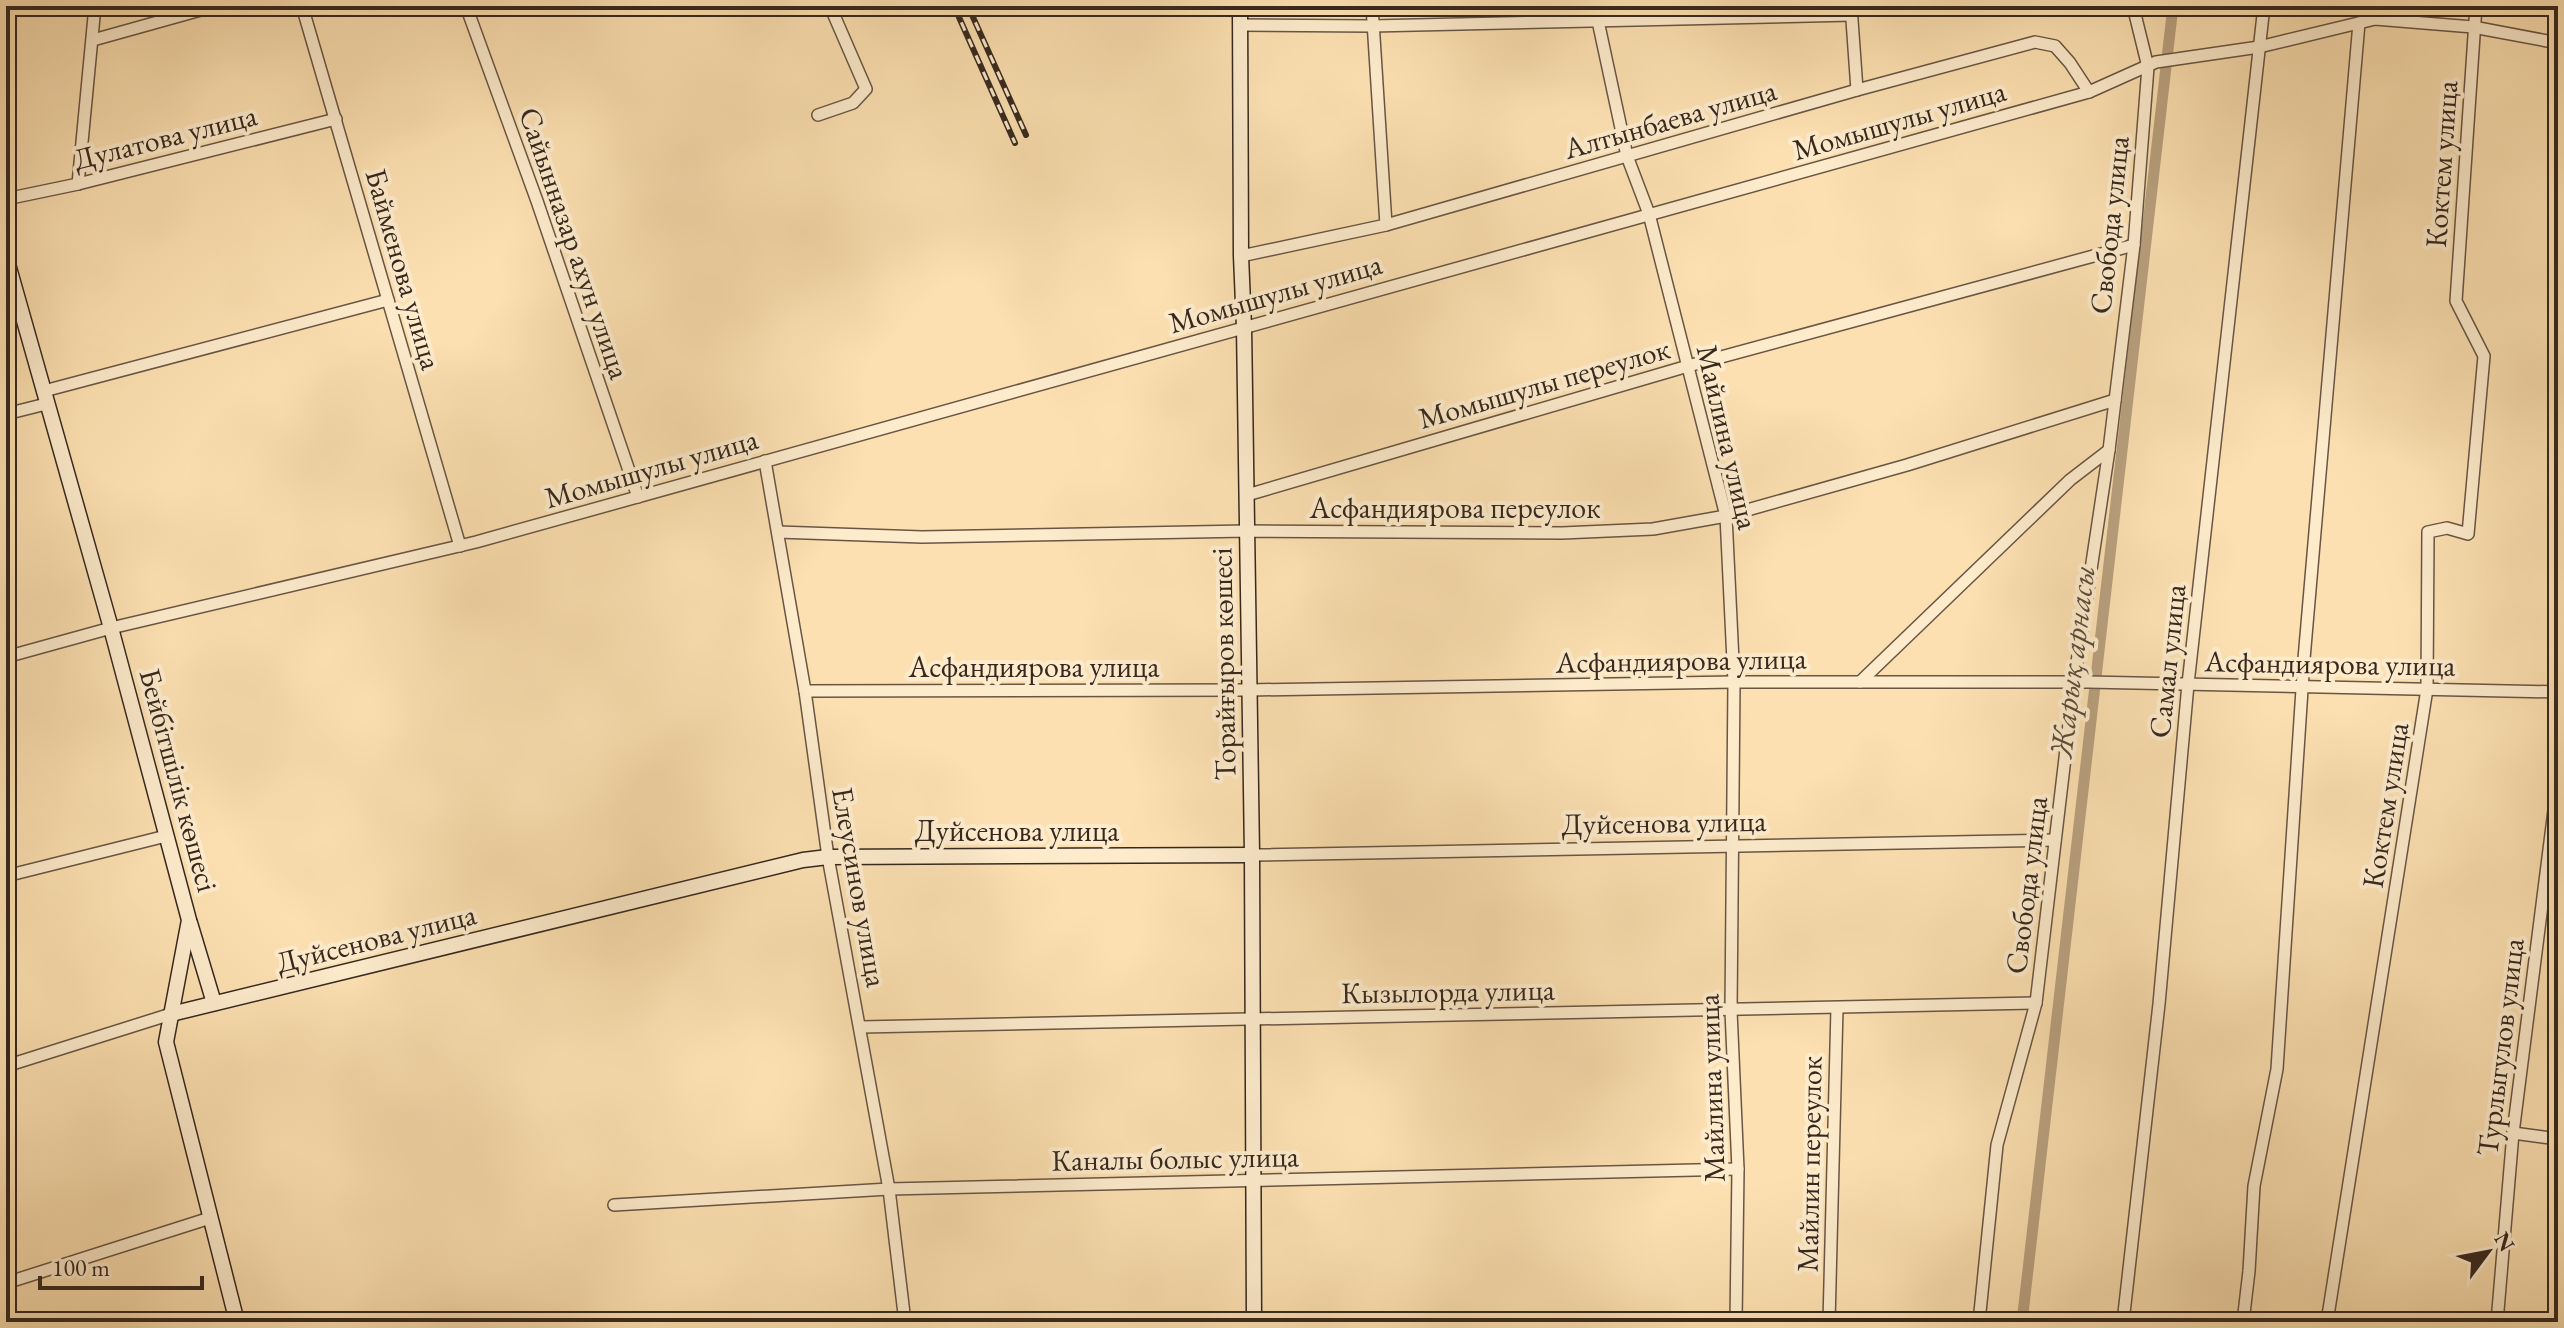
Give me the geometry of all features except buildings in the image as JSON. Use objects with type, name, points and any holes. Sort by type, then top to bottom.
[{"type":"street","points":[[78,184],[95,6]]},
{"type":"street","points":[[93,40],[215,6]]},
{"type":"street","name":"Байменова улица","points":[[302,6],[460,546]]},
{"type":"street","name":"Сайынназар ахун улица","points":[[466,6],[537,201],[638,497]]},
{"type":"street","points":[[818,115],[853,103],[866,89],[830,6]]},
{"type":"street","name":"Торайғыров көшесі","points":[[1240,6],[1241,256],[1252,855],[1254,1322]]},
{"type":"street","points":[[1372,6],[1386,225]]},
{"type":"street","name":"Майлина улица","points":[[1597,6],[1627,156],[1649,214],[1726,516],[1734,682],[1731,1011],[1738,1169],[1736,1322]]},
{"type":"street","name":"Свобода улица","points":[[1979,1322],[1997,1145],[2036,1003],[2074,682],[2109,450],[2134,245],[2152,64],[2133,6]]},
{"type":"street","name":"Самал улица","points":[[2123,1322],[2159,1004],[2188,684],[2264,6]]},
{"type":"street","name":"Коктем улица","points":[[2327,1322],[2427,689],[2428,532],[2447,528],[2468,534],[2484,356],[2456,301],[2476,6]]},
{"type":"street","points":[[1240,25],[1372,26],[1598,21],[1851,10],[1857,90]]},
{"type":"street","name":"Момышулы улица","points":[[6,657],[111,628],[460,546],[638,497],[2089,92],[2152,64],[2259,47],[2375,19],[2473,27],[2558,43]]},
{"type":"street","points":[[2243,1322],[2254,1186],[2277,1069],[2304,659],[2359,23]]},
{"type":"street","name":"Алтынбаева улица","points":[[1241,256],[1386,225],[2035,42],[2055,46],[2089,92]]},
{"type":"street","name":"Дулатова улица","points":[[6,199],[336,119]]},
{"type":"street","name":"Момышулы переулок","points":[[1247,495],[1688,366],[2134,245]]},
{"type":"street","name":"Бейбітшілік көшесі","points":[[6,257],[111,628],[189,920],[166,1042],[237,1322]]},
{"type":"street","points":[[6,414],[45,397],[388,300]]},
{"type":"street","name":"Асфандиярова переулок","points":[[778,532],[922,537],[1247,531],[1562,533],[1653,529],[1726,516],[1907,465],[2115,400]]},
{"type":"street","points":[[1860,682],[2070,480],[2109,450]]},
{"type":"street","name":"Елеусинов улица","points":[[765,461],[805,691],[828,857],[889,1189],[905,1322]]},
{"type":"street","name":"Асфандиярова улица","points":[[805,691],[1249,690],[1734,682],[2174,682],[2558,692]]},
{"type":"street","name":"Турлыгулов улица","points":[[2497,1322],[2513,1133],[2558,779]]},
{"type":"street","points":[[6,876],[166,836]]},
{"type":"street","name":"Дуйсенова улица","points":[[6,1066],[214,1003],[803,860],[828,857],[1252,855],[2055,840]]},
{"type":"street","points":[[189,920],[214,1003]]},
{"type":"street","name":"Кызылорда улица","points":[[861,1027],[2036,1003]]},
{"type":"street","name":"Майлин переулок","points":[[1829,1322],[1837,1008]]},
{"type":"street","points":[[2513,1133],[2558,1139]]},
{"type":"street","name":"Каналы болыс улица","points":[[614,1205],[889,1189],[1738,1169]]},
{"type":"street","points":[[6,1283],[210,1218]]},
{"type":"waterway","name":"Жарық арнасы","points":[[2022,1322],[2173,6]]},
{"type":"railway","points":[[954,6],[1015,143]]},
{"type":"railway","points":[[968,6],[1026,135]]}]
